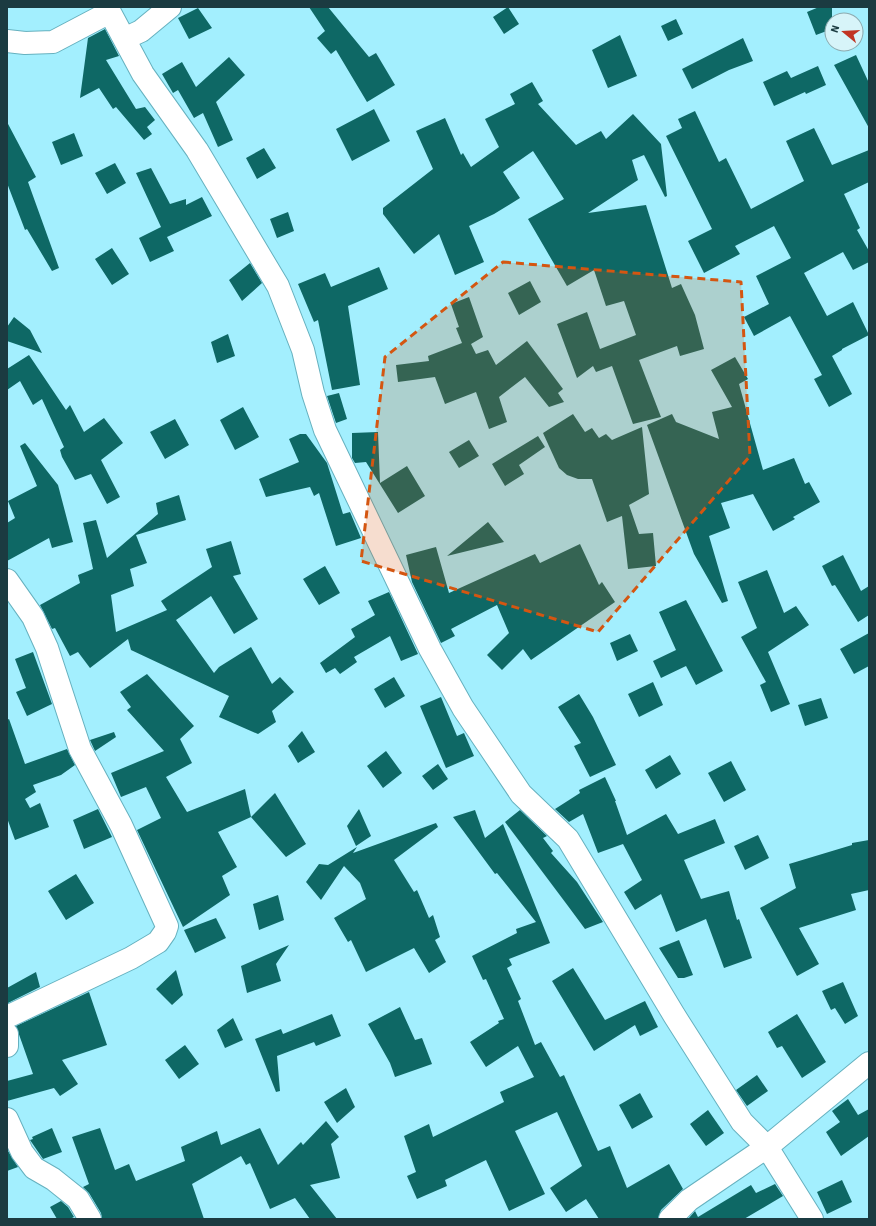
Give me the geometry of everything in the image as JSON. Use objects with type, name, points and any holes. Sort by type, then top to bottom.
[{"type":"street","points":[[126,38],[141,31],[170,7]]},
{"type":"street","points":[[7,41],[25,43],[53,42],[108,10],[126,38],[143,74],[197,150],[278,286],[303,350],[313,393],[325,430],[430,649],[463,708],[521,794],[568,839],[674,1015],[742,1122],[767,1147],[812,1219]]},
{"type":"street","points":[[7,580],[33,617],[44,642],[80,749],[121,825],[166,926],[165,932],[158,942],[132,958],[7,1017]]},
{"type":"street","points":[[7,1034],[7,1046]]},
{"type":"street","points":[[670,1219],[689,1200],[767,1147],[869,1062]]},
{"type":"street","points":[[7,1119],[22,1152],[34,1168],[53,1179],[78,1199],[90,1219]]},
{"type":"highlighted area","points":[[503,262],[741,282],[750,456],[598,632],[361,561],[385,357]]},
{"type":"building","points":[[309,7],[328,7],[369,57],[376,53],[395,85],[367,102],[336,50],[331,54],[317,38],[325,31]]},
{"type":"building","points":[[508,7],[519,24],[504,34],[493,17]]},
{"type":"building","points":[[819,7],[832,7],[832,12],[824,12],[824,32],[816,35],[807,12]]},
{"type":"building","points":[[198,8],[212,28],[189,39],[178,18]]},
{"type":"building","points":[[676,19],[683,34],[668,41],[661,26]]},
{"type":"building","points":[[105,29],[119,56],[106,60],[136,109],[145,107],[155,120],[147,127],[152,134],[144,140],[116,107],[113,109],[99,88],[80,98],[88,38]]},
{"type":"building","points":[[620,35],[637,76],[608,88],[592,50]]},
{"type":"building","points":[[743,38],[753,61],[729,70],[692,89],[682,69]]},
{"type":"building","points":[[856,55],[869,83],[869,128],[834,65]]},
{"type":"building","points":[[229,57],[245,75],[216,102],[233,140],[218,147],[203,113],[194,118],[178,90],[173,93],[162,74],[182,62],[196,87]]},
{"type":"building","points":[[818,66],[826,85],[806,94],[805,92],[774,106],[763,82],[787,71],[791,78]]},
{"type":"building","points":[[532,82],[543,101],[538,104],[576,145],[601,131],[606,139],[633,114],[661,144],[667,196],[665,197],[644,155],[632,160],[638,180],[588,213],[646,205],[672,288],[681,284],[695,315],[704,349],[680,356],[677,346],[639,360],[661,417],[633,424],[612,366],[596,372],[593,366],[577,378],[557,324],[587,312],[600,349],[636,335],[624,301],[606,306],[594,270],[567,286],[528,219],[564,199],[533,151],[503,172],[520,198],[494,214],[469,226],[484,262],[455,275],[439,234],[414,254],[383,214],[383,208],[433,169],[416,131],[445,118],[461,155],[463,153],[471,167],[499,147],[485,119],[515,104],[510,94]]},
{"type":"building","points":[[374,109],[390,141],[352,161],[336,129]]},
{"type":"building","points":[[695,111],[719,162],[726,158],[751,209],[804,181],[786,141],[814,128],[832,165],[869,150],[869,182],[844,194],[860,228],[857,230],[869,251],[869,262],[853,270],[843,252],[804,273],[827,316],[853,302],[869,335],[832,356],[852,394],[829,407],[814,379],[822,375],[790,316],[754,336],[744,317],[769,304],[756,276],[791,258],[774,226],[735,246],[740,254],[704,273],[688,241],[712,229],[666,136],[682,128],[678,119]]},
{"type":"building","points":[[7,122],[36,177],[28,182],[59,268],[52,271],[27,229],[25,230],[7,183]]},
{"type":"building","points":[[74,133],[83,156],[61,165],[52,142]]},
{"type":"building","points":[[264,148],[276,168],[257,179],[246,158]]},
{"type":"building","points":[[115,163],[126,183],[107,194],[95,173]]},
{"type":"building","points":[[151,168],[170,204],[186,199],[186,205],[202,197],[212,216],[167,237],[174,251],[150,262],[139,238],[161,227],[136,173]]},
{"type":"building","points":[[288,212],[294,231],[277,238],[270,219]]},
{"type":"building","points":[[112,248],[129,274],[112,285],[95,259]]},
{"type":"building","points":[[250,263],[262,283],[242,301],[229,280]]},
{"type":"building","points":[[379,267],[388,289],[348,306],[360,385],[332,390],[318,320],[314,322],[298,284],[325,273],[331,287]]},
{"type":"building","points":[[530,281],[541,302],[519,315],[508,293]]},
{"type":"building","points":[[469,297],[483,337],[471,344],[476,354],[488,350],[496,365],[527,341],[563,389],[558,393],[564,402],[549,407],[525,377],[499,397],[507,422],[489,429],[476,392],[445,404],[435,377],[398,382],[396,365],[429,361],[428,356],[462,343],[456,328],[459,327],[451,304]]},
{"type":"building","points":[[14,317],[30,330],[42,353],[7,341],[7,327]]},
{"type":"building","points":[[228,334],[235,356],[217,363],[211,342]]},
{"type":"building","points":[[29,355],[66,410],[70,405],[84,432],[104,418],[123,443],[101,460],[120,497],[107,504],[91,474],[75,480],[62,457],[60,450],[64,447],[42,399],[33,405],[20,381],[7,390],[7,369]]},
{"type":"building","points":[[735,357],[748,379],[739,384],[763,470],[794,458],[805,484],[809,482],[820,502],[793,517],[795,519],[773,531],[753,494],[721,503],[730,528],[709,536],[728,601],[722,603],[694,554],[647,425],[672,414],[676,422],[719,439],[712,412],[732,407],[711,370]]},
{"type":"building","points":[[339,393],[347,419],[336,423],[327,396]]},
{"type":"building","points":[[243,407],[259,437],[235,450],[220,420]]},
{"type":"building","points":[[573,414],[585,432],[592,428],[599,438],[606,434],[612,440],[642,427],[649,494],[629,505],[639,534],[653,533],[656,566],[628,569],[622,516],[607,522],[592,479],[578,479],[567,475],[559,468],[543,433]]},
{"type":"building","points":[[175,419],[189,445],[165,459],[150,432]]},
{"type":"building","points":[[378,432],[380,483],[407,466],[425,496],[398,513],[366,462],[355,463],[352,458],[352,433]]},
{"type":"building","points":[[300,434],[306,434],[327,463],[343,514],[350,512],[361,538],[336,546],[319,493],[314,496],[310,487],[266,497],[259,479],[299,462],[289,439]]},
{"type":"building","points":[[538,436],[545,447],[519,465],[524,474],[505,486],[492,464]]},
{"type":"building","points":[[469,440],[479,456],[459,468],[449,452]]},
{"type":"building","points":[[25,443],[58,485],[73,542],[52,548],[49,538],[7,561],[7,523],[15,518],[8,501],[37,486],[20,446]]},
{"type":"building","points":[[179,495],[186,520],[136,535],[147,563],[130,569],[134,586],[111,595],[116,632],[167,610],[161,601],[212,567],[206,549],[231,541],[241,574],[233,576],[258,619],[234,634],[211,596],[176,620],[214,673],[219,667],[251,647],[272,684],[280,677],[294,692],[272,711],[276,722],[258,734],[219,717],[229,696],[131,650],[128,639],[90,668],[78,652],[70,656],[55,628],[52,629],[40,605],[80,583],[78,575],[93,569],[83,523],[96,520],[107,558],[158,514],[156,503]]},
{"type":"building","points":[[488,522],[504,542],[447,556]]},
{"type":"building","points":[[580,544],[599,585],[602,582],[615,602],[531,660],[523,649],[502,670],[487,655],[509,633],[497,605],[451,629],[455,636],[441,643],[412,582],[406,555],[436,547],[449,593],[535,554],[540,563]]},
{"type":"building","points":[[843,555],[861,591],[869,586],[869,615],[858,622],[835,585],[832,586],[822,566]]},
{"type":"building","points":[[325,566],[340,593],[319,605],[303,579]]},
{"type":"building","points":[[767,570],[784,613],[796,606],[809,625],[768,652],[790,704],[771,712],[760,685],[766,682],[741,637],[757,628],[738,582]]},
{"type":"building","points":[[389,592],[418,654],[401,661],[390,636],[354,657],[357,662],[340,674],[335,668],[326,673],[320,663],[355,637],[351,629],[375,615],[368,601]]},
{"type":"building","points":[[686,600],[723,671],[696,685],[686,666],[661,678],[653,661],[676,650],[659,612]]},
{"type":"building","points":[[869,633],[869,666],[854,674],[840,649]]},
{"type":"building","points":[[630,634],[638,651],[617,661],[610,643]]},
{"type":"building","points":[[33,652],[52,704],[27,716],[16,692],[26,688],[15,659]]},
{"type":"building","points":[[147,674],[194,726],[180,739],[192,763],[166,777],[187,812],[245,789],[251,817],[218,832],[237,867],[222,876],[230,895],[183,927],[137,830],[161,818],[146,787],[121,797],[111,773],[164,751],[127,710],[131,707],[120,692]]},
{"type":"building","points":[[394,677],[405,696],[385,708],[374,689]]},
{"type":"building","points":[[653,682],[663,705],[639,717],[628,694]]},
{"type":"building","points":[[579,694],[593,717],[616,765],[590,777],[574,746],[581,743],[558,707]]},
{"type":"building","points":[[441,697],[457,736],[464,733],[474,756],[446,768],[420,706]]},
{"type":"building","points":[[821,698],[828,718],[805,726],[798,705]]},
{"type":"building","points":[[9,719],[25,764],[67,749],[75,765],[61,775],[33,785],[36,792],[25,799],[30,808],[40,803],[49,827],[15,840],[7,818],[7,720]]},
{"type":"building","points":[[302,731],[315,752],[298,763],[288,746]]},
{"type":"building","points":[[114,732],[116,737],[95,751],[90,740]]},
{"type":"building","points":[[386,751],[402,773],[383,788],[367,766]]},
{"type":"building","points":[[670,755],[681,774],[656,789],[645,770]]},
{"type":"building","points":[[731,761],[746,790],[724,802],[708,773]]},
{"type":"building","points":[[438,764],[448,779],[433,790],[422,776]]},
{"type":"building","points":[[605,777],[616,801],[627,835],[666,814],[678,834],[715,819],[725,843],[684,860],[701,899],[729,891],[737,920],[739,919],[752,958],[724,968],[706,919],[676,932],[661,894],[635,910],[624,892],[642,880],[623,844],[598,853],[583,814],[569,822],[555,809],[580,793],[579,790]]},
{"type":"building","points":[[275,793],[306,844],[286,857],[251,817]]},
{"type":"building","points":[[98,809],[112,837],[84,849],[73,820]]},
{"type":"building","points":[[359,809],[371,836],[356,846],[347,826]]},
{"type":"building","points":[[475,810],[485,838],[503,824],[550,943],[509,959],[512,965],[507,968],[521,999],[518,1001],[535,1045],[541,1042],[560,1077],[564,1075],[598,1151],[610,1146],[627,1188],[669,1164],[683,1189],[661,1210],[658,1219],[599,1219],[586,1199],[566,1212],[550,1188],[582,1166],[557,1112],[515,1131],[545,1194],[509,1211],[486,1160],[445,1180],[447,1186],[417,1199],[407,1176],[416,1172],[404,1136],[429,1124],[433,1137],[504,1102],[500,1092],[534,1077],[518,1046],[486,1067],[470,1042],[499,1023],[498,1021],[504,1019],[486,979],[483,980],[472,956],[517,933],[516,929],[536,922],[497,873],[495,874],[453,817]]},
{"type":"building","points":[[520,810],[547,836],[543,838],[553,851],[551,853],[577,882],[603,922],[585,929],[505,822]]},
{"type":"building","points":[[436,823],[438,827],[394,860],[414,892],[417,890],[429,918],[433,915],[440,937],[435,940],[446,962],[429,973],[414,948],[366,972],[351,940],[348,942],[334,918],[366,899],[360,883],[344,866],[321,900],[306,882],[319,864],[328,865],[357,847],[353,853]]},
{"type":"building","points":[[758,835],[769,858],[745,870],[734,846]]},
{"type":"building","points":[[869,840],[869,890],[851,894],[856,910],[799,928],[819,964],[797,976],[760,908],[796,888],[789,864],[852,845],[852,843]]},
{"type":"building","points":[[76,874],[94,903],[66,920],[48,891]]},
{"type":"building","points":[[278,895],[284,920],[259,930],[253,904]]},
{"type":"building","points":[[216,918],[226,938],[195,953],[184,930]]},
{"type":"building","points":[[679,940],[693,975],[684,978],[678,978],[659,948]]},
{"type":"building","points":[[289,945],[276,964],[281,981],[247,993],[241,966]]},
{"type":"building","points":[[573,968],[605,1020],[645,1001],[658,1027],[640,1036],[635,1025],[594,1051],[552,981]]},
{"type":"building","points":[[176,970],[183,995],[172,1005],[156,989]]},
{"type":"building","points":[[36,972],[40,987],[8,1003],[7,988]]},
{"type":"building","points":[[843,982],[858,1016],[845,1024],[835,1008],[831,1010],[822,991]]},
{"type":"building","points":[[89,992],[107,1045],[62,1060],[78,1084],[60,1096],[54,1088],[7,1101],[7,1081],[33,1074],[16,1026]]},
{"type":"building","points":[[400,1007],[415,1040],[422,1038],[432,1064],[395,1077],[390,1063],[368,1024]]},
{"type":"building","points":[[332,1014],[341,1036],[316,1046],[314,1042],[277,1056],[280,1091],[276,1092],[255,1039],[281,1029],[283,1034]]},
{"type":"building","points":[[797,1014],[826,1062],[802,1078],[782,1046],[777,1048],[768,1032]]},
{"type":"building","points":[[233,1018],[243,1040],[225,1048],[217,1030]]},
{"type":"building","points":[[185,1045],[199,1064],[179,1079],[165,1060]]},
{"type":"building","points":[[757,1075],[768,1091],[747,1106],[736,1090]]},
{"type":"building","points":[[346,1088],[355,1107],[337,1123],[324,1102]]},
{"type":"building","points":[[640,1093],[653,1117],[632,1129],[619,1105]]},
{"type":"building","points":[[848,1099],[858,1115],[869,1109],[869,1136],[841,1156],[826,1132],[840,1122],[832,1111]]},
{"type":"building","points":[[708,1110],[724,1133],[706,1146],[690,1124]]},
{"type":"building","points":[[326,1121],[339,1137],[331,1144],[340,1178],[310,1185],[337,1219],[310,1219],[295,1198],[270,1209],[250,1163],[246,1165],[241,1156],[192,1184],[204,1219],[102,1219],[101,1213],[89,1193],[83,1187],[89,1184],[72,1137],[100,1128],[115,1170],[129,1164],[136,1181],[185,1161],[181,1147],[217,1131],[221,1145],[260,1128],[278,1165],[301,1142],[303,1145]]},
{"type":"building","points":[[52,1128],[62,1152],[43,1159],[30,1140],[33,1139],[32,1137]]},
{"type":"building","points":[[8,1151],[18,1167],[7,1171],[7,1152]]},
{"type":"building","points":[[842,1180],[852,1202],[827,1214],[817,1192]]},
{"type":"building","points":[[775,1184],[783,1196],[744,1219],[688,1219],[695,1211],[698,1217],[751,1185],[756,1193]]},
{"type":"building","points":[[61,1201],[68,1207],[74,1217],[70,1219],[57,1219],[50,1207]]}]
